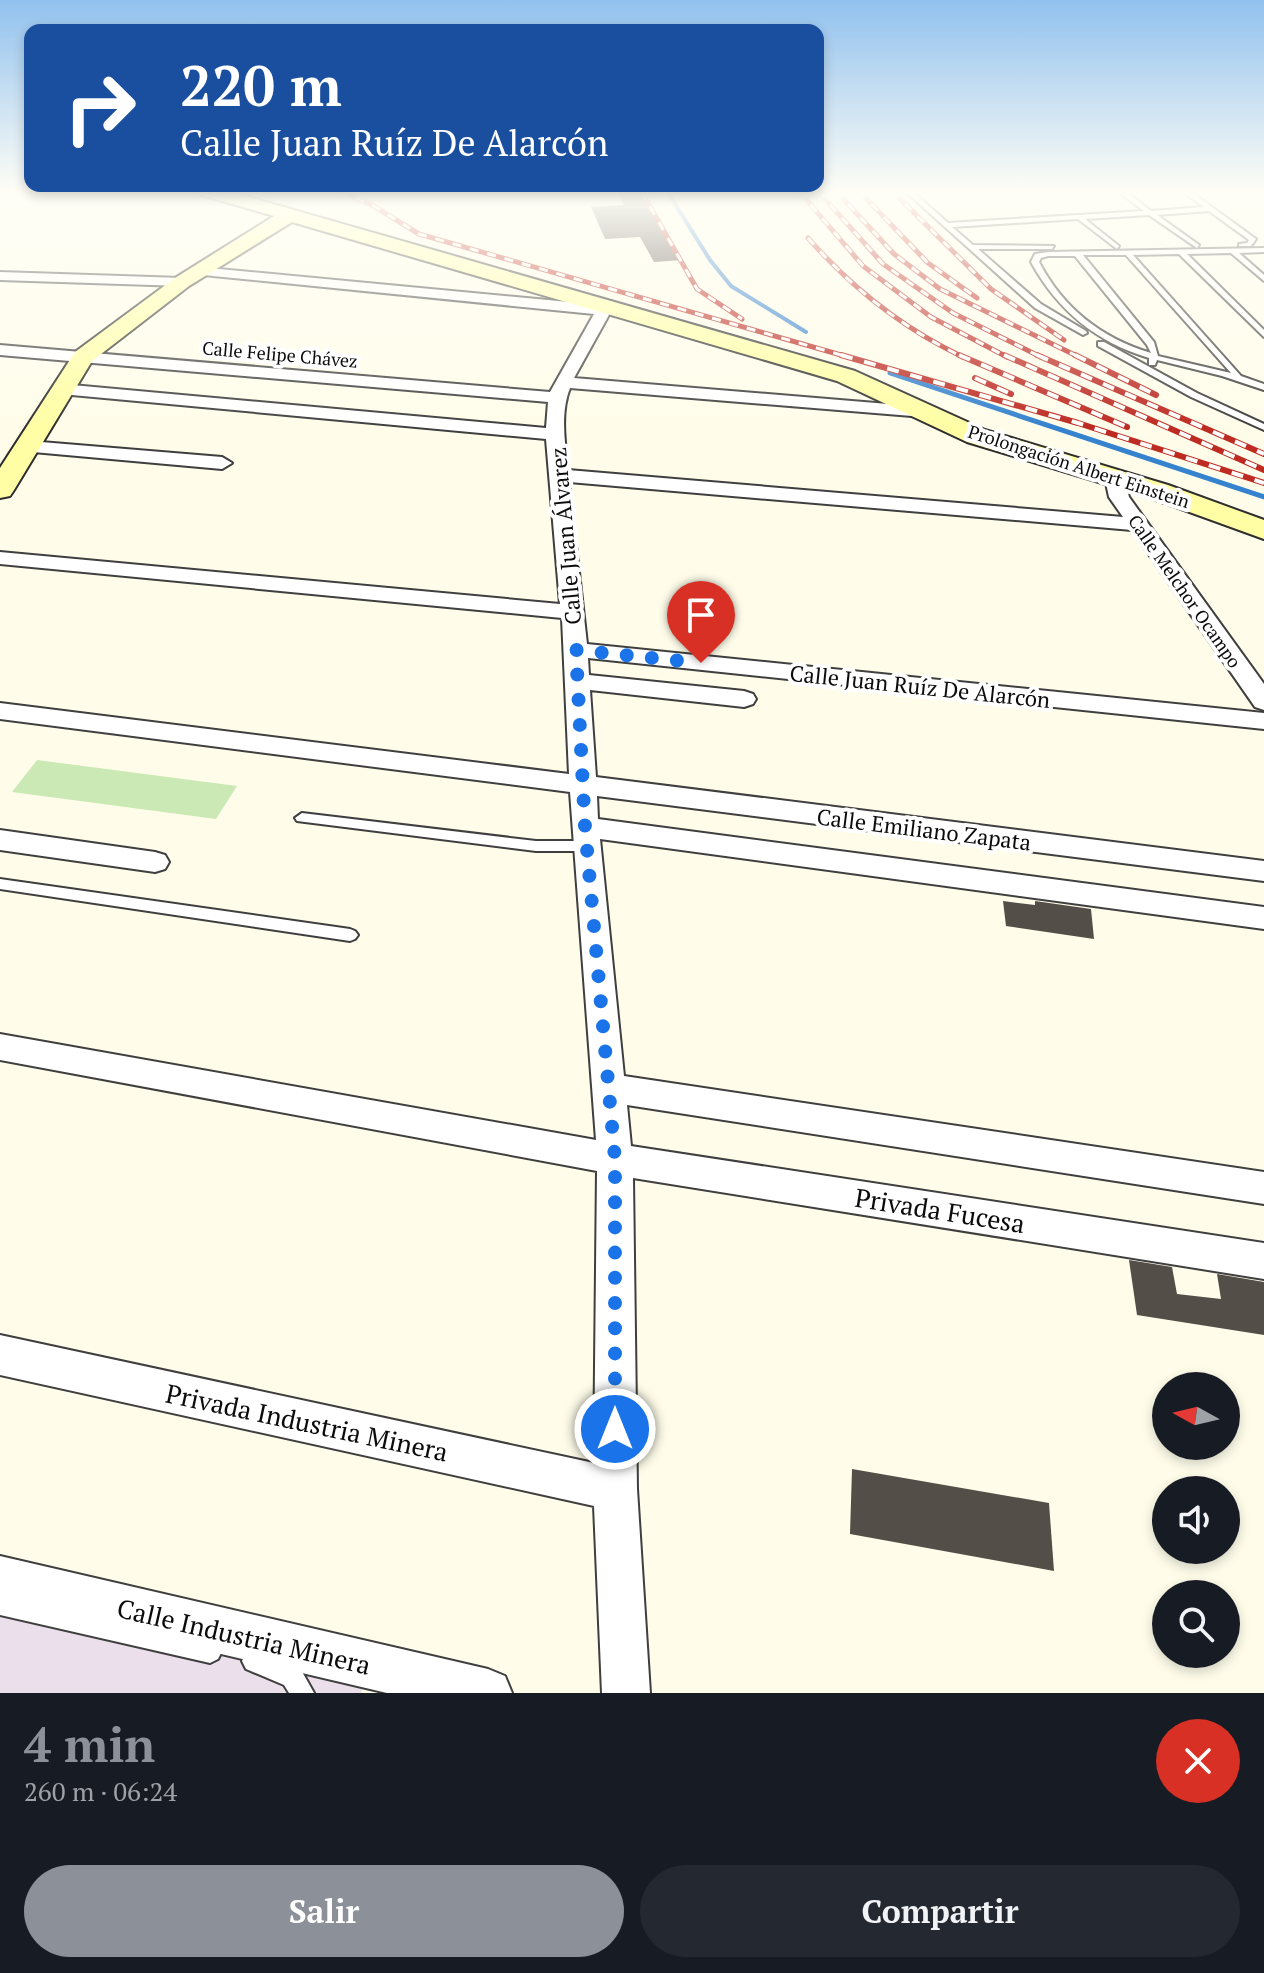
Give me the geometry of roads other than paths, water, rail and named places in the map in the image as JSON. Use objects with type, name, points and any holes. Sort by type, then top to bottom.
[{"type":"main road","points":[[0,490],[83,357],[200,270]]},
{"type":"main road","name":"Prolongación Albert Einstein","points":[[478,270],[846,376],[976,436],[1122,479],[1213,509],[1264,530]]},
{"type":"street","points":[[339,270],[420,279]]},
{"type":"street","points":[[0,276],[190,276],[608,308]]},
{"type":"street","name":"Calle Juan Álvarez","points":[[608,308],[560,390],[555,434],[577,666],[586,837],[611,1088],[615,1159],[615,1489],[626,1693]]},
{"type":"street","name":"Calle Felipe Chávez","points":[[0,350],[560,390],[924,412]]},
{"type":"street","points":[[674,376],[884,393]]},
{"type":"street","points":[[61,389],[555,434]]},
{"type":"street","points":[[29,447],[222,463]]},
{"type":"street","points":[[561,475],[1138,524]]},
{"type":"street","name":"Calle Melchor Ocampo","points":[[1122,479],[1116,483],[1117,491],[1138,524],[1264,702]]},
{"type":"street","points":[[0,558],[572,612]]},
{"type":"street","points":[[577,666],[744,699]]},
{"type":"street","name":"Calle Juan Ruíz De Alarcón","points":[[577,666],[1264,721]]},
{"type":"street","name":"Calle Emiliano Zapata","points":[[0,711],[1264,871]]},
{"type":"street","points":[[586,837],[1264,918]]},
{"type":"street","points":[[0,840],[155,862]]},
{"type":"street","name":"Privada Fucesa","points":[[0,1047],[615,1159],[1264,1261]]},
{"type":"street","points":[[611,1088],[1264,1188]]},
{"type":"street","name":"Privada Industria Minera","points":[[0,1355],[615,1489]]},
{"type":"street","name":"Calle Industria Minera","points":[[0,1579],[488,1693]]},
{"type":"lane","points":[[997,270],[1049,314],[1147,370],[1264,427]]},
{"type":"lane","points":[[1041,270],[1076,320],[1110,339],[1155,358],[1237,375],[1264,387]]},
{"type":"lane","points":[[1091,270],[1151,344],[1155,358],[1147,370]]},
{"type":"lane","points":[[1143,270],[1237,375]]},
{"type":"lane","points":[[1199,270],[1264,335]]},
{"type":"lane","points":[[302,818],[536,846],[586,837]]},
{"type":"lane","points":[[0,884],[350,935]]},
{"type":"lane","points":[[0,1604],[268,1664],[292,1676],[302,1693]]},
{"type":"waterway","points":[[718,270],[731,286],[806,332]]},
{"type":"waterway","points":[[890,373],[1264,497]]},
{"type":"railway","points":[[545,270],[848,357]]},
{"type":"railway","points":[[686,270],[697,289],[742,319]]},
{"type":"railway","points":[[838,270],[899,320],[959,355]]},
{"type":"railway","points":[[868,270],[931,317],[1007,357]]},
{"type":"railway","points":[[892,270],[953,313],[1037,355]]},
{"type":"railway","points":[[915,270],[940,289],[1079,357]]},
{"type":"railway","points":[[938,270],[977,298]]},
{"type":"railway","points":[[972,270],[991,289],[1064,340]]},
{"type":"railway","points":[[841,355],[1078,423],[1264,483]]},
{"type":"railway","points":[[959,355],[1127,427]]},
{"type":"railway","points":[[959,355],[963,357]]},
{"type":"railway","points":[[1004,355],[1264,470]]},
{"type":"railway","points":[[1037,355],[1264,454]]},
{"type":"railway","points":[[1037,355],[1041,357]]},
{"type":"railway","points":[[1075,355],[1156,395]]},
{"type":"railway","points":[[975,378],[1011,394]]}]
